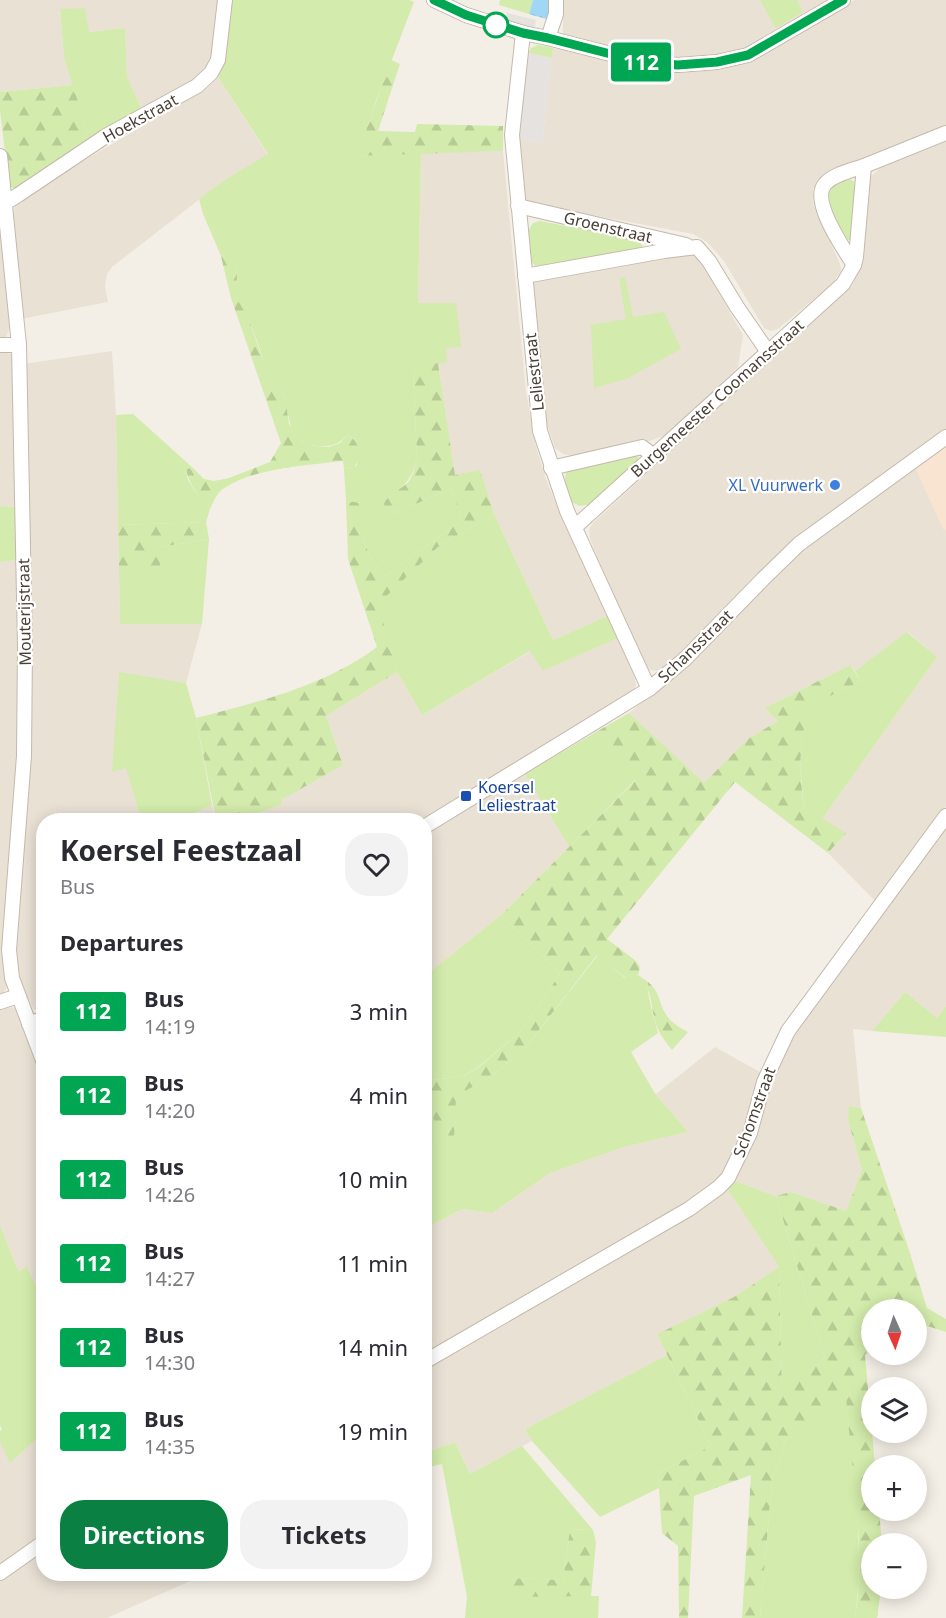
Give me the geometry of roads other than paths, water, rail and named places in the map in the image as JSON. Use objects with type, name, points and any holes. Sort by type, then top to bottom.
[{"type":"street","name":"Hoekstraat","points":[[4,201],[18,195],[106,136],[197,86],[211,73],[218,60],[225,0]]},
{"type":"street","points":[[434,0],[466,15],[523,33],[642,62],[696,65],[748,55],[843,0]]},
{"type":"street","points":[[548,38],[556,14],[556,0]]},
{"type":"street","name":"Leliestraat","points":[[523,33],[512,135],[540,431],[551,468],[575,527],[649,690]]},
{"type":"street","points":[[854,266],[827,219],[821,199],[822,188],[830,179],[946,133]]},
{"type":"street","name":"Mouterijstraat","points":[[0,156],[19,345],[25,647],[24,756],[9,950],[12,978],[36,1042]]},
{"type":"street","points":[[854,266],[864,166]]},
{"type":"street","name":"Groenstraat","points":[[518,206],[697,248]]},
{"type":"street","points":[[697,248],[709,261],[768,352]]},
{"type":"street","name":"Groenstraat","points":[[525,276],[664,251],[697,248]]},
{"type":"street","name":"Burgemeester Coomansstraat","points":[[575,527],[843,284],[854,266]]},
{"type":"street","points":[[0,345],[19,345]]},
{"type":"street","name":"Schansstraat","points":[[432,821],[649,690],[685,659],[799,544],[946,437]]},
{"type":"street","points":[[551,468],[642,447],[654,456]]},
{"type":"street","name":"Schomstraat","points":[[432,1357],[689,1209],[723,1183],[750,1133],[764,1082],[788,1031],[946,816]]},
{"type":"street","points":[[0,1002],[18,996]]},
{"type":"street","points":[[29,1024],[36,1021]]},
{"type":"street","points":[[0,1573],[36,1548]]},
{"type":"water","points":[[533,0],[552,0],[550,20],[529,14]]},
{"type":"place","name":"XL Vuurwerk","points":[[835,485]]},
{"type":"place","name":"Koersel Leliestraat","points":[[466,796]]}]
